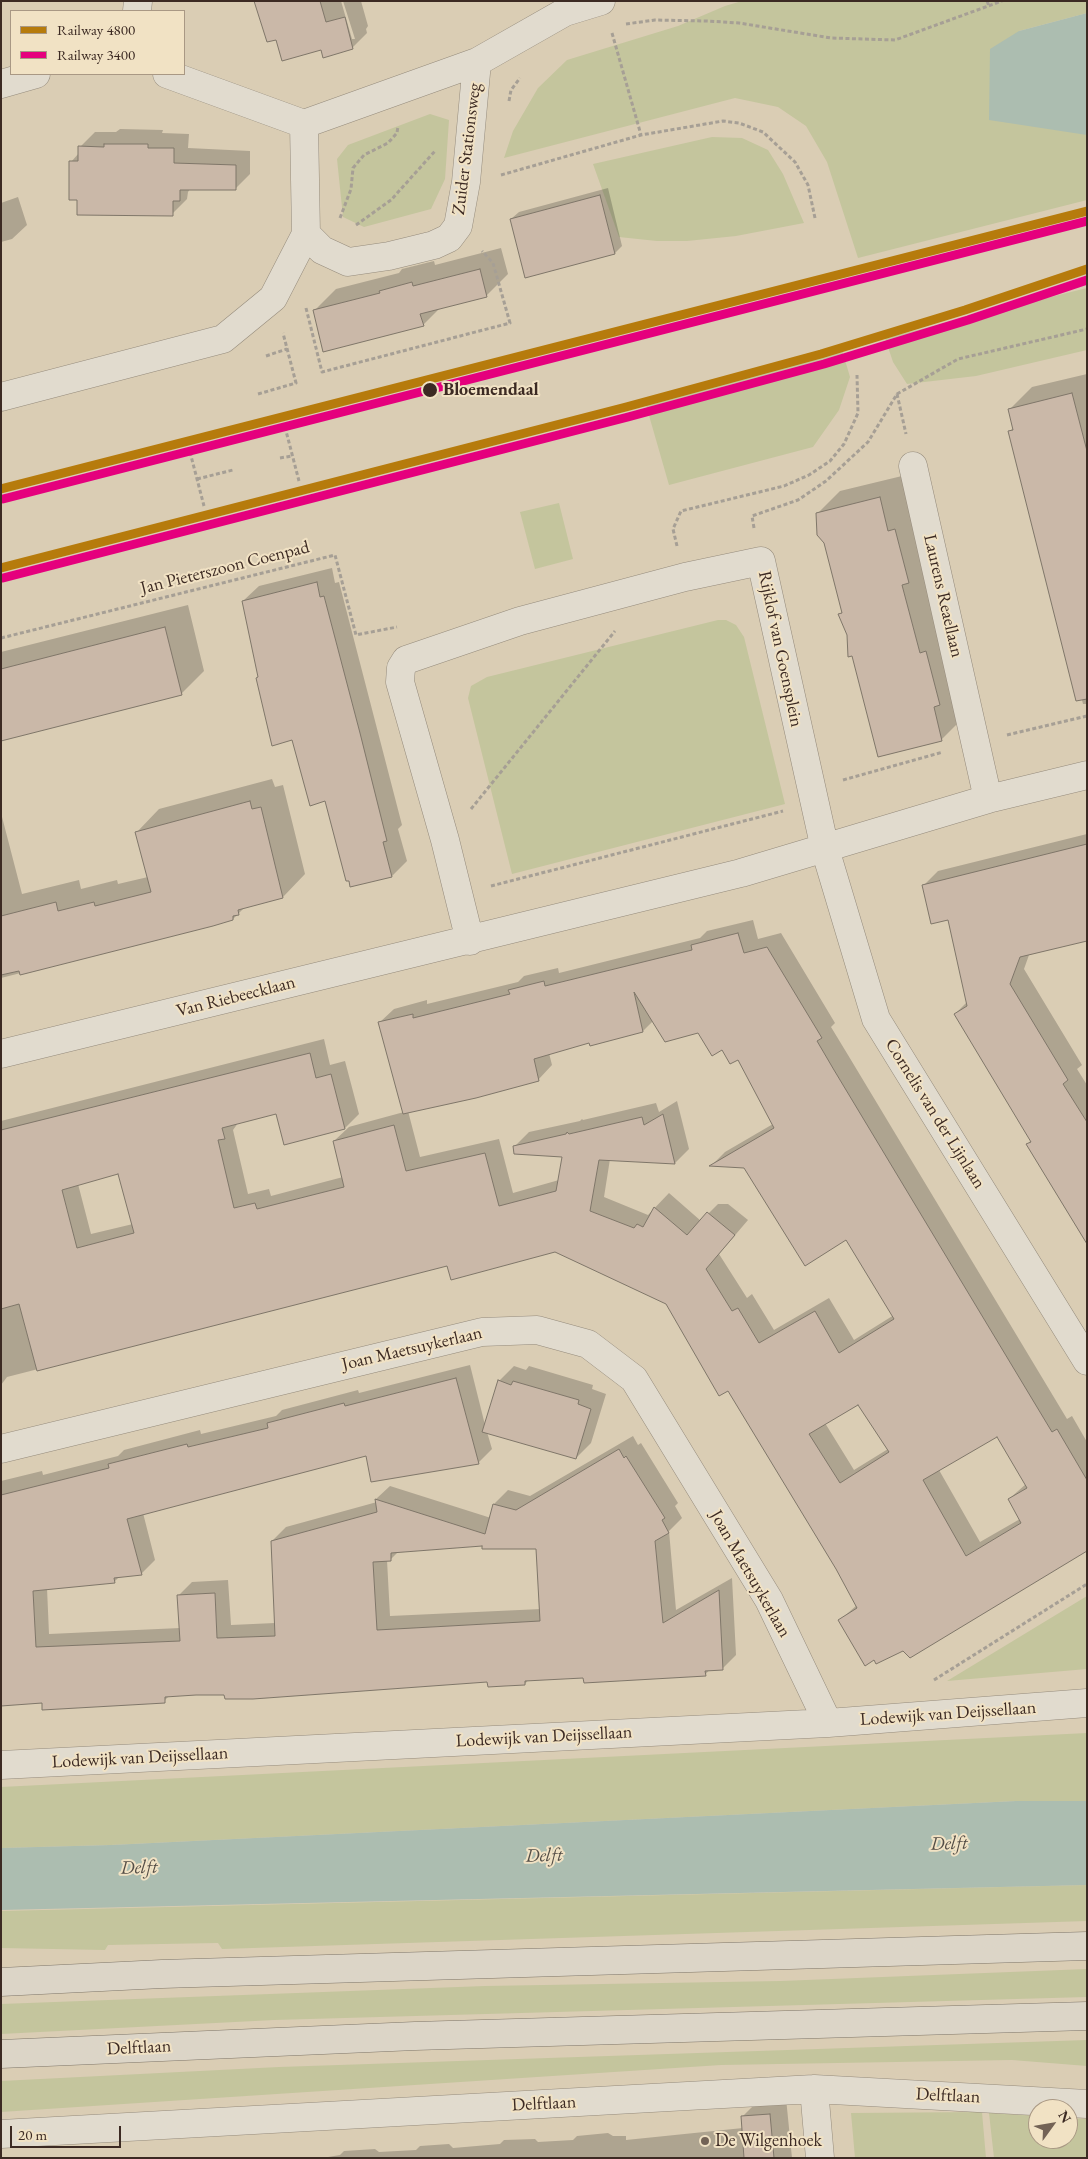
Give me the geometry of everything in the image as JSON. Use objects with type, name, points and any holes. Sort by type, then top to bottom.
[{"type":"main road","points":[[1,1982],[172,1974],[1087,1946]]},
{"type":"main road","name":"Delftlaan","points":[[1,2054],[415,2036],[1087,2016]]},
{"type":"street","name":"Zuider Stationsweg","points":[[304,124],[477,62],[565,7],[601,1]]},
{"type":"street","name":"Zuider Stationsweg","points":[[314,242],[348,262],[389,256],[434,245],[449,238],[458,226],[466,182],[477,62]]},
{"type":"street","points":[[1,84],[32,75]]},
{"type":"street","points":[[1,397],[223,339],[273,298],[314,242],[304,124],[171,75]]},
{"type":"street","name":"Laurens Reaellaan","points":[[913,466],[988,799]]},
{"type":"street","name":"Rijklof van Goensplein","points":[[470,941],[445,840],[400,682],[401,668],[406,660],[520,620],[651,586],[761,561],[825,849]]},
{"type":"street","points":[[470,941],[741,873],[988,799],[1087,775]]},
{"type":"street","name":"Cornelis van der Lijnlaan","points":[[825,849],[876,1019],[1087,1361]]},
{"type":"street","name":"Van Riebeecklaan","points":[[1,1054],[470,941]]},
{"type":"street","name":"Joan Maetsuykerlaan","points":[[1,1449],[482,1332],[537,1330],[588,1344],[634,1379],[769,1600],[828,1723]]},
{"type":"street","name":"Lodewijk van Deijssellaan","points":[[1,1765],[828,1723],[1087,1703]]},
{"type":"street","points":[[814,2089],[820,2158]]},
{"type":"street","name":"Delftlaan","points":[[1,2134],[814,2089],[1087,2104]]},
{"type":"path","points":[[987,1],[989,6]]},
{"type":"path","points":[[619,26],[655,20],[715,21],[739,23],[831,38],[896,40],[1002,1]]},
{"type":"path","points":[[610,27],[640,135]]},
{"type":"path","points":[[473,106],[511,90]]},
{"type":"path","points":[[314,242],[337,225],[351,189],[353,168],[364,155],[388,143],[397,133],[399,121],[394,93]]},
{"type":"path","points":[[466,182],[503,174],[640,135],[723,121],[755,128],[777,143],[795,162],[808,185],[815,218]]},
{"type":"path","points":[[337,225],[344,228],[352,228],[370,217],[391,200],[438,148]]},
{"type":"path","points":[[305,306],[322,372],[510,323],[494,263],[458,226]]},
{"type":"path","points":[[258,394],[296,383],[281,325]]},
{"type":"path","points":[[761,561],[752,516],[798,500],[826,481],[868,442],[897,394],[958,360],[1087,329]]},
{"type":"path","points":[[266,356],[287,349]]},
{"type":"path","points":[[675,540],[674,529],[681,511],[784,486],[809,475],[830,461],[844,444],[858,413],[857,375]]},
{"type":"path","points":[[897,394],[913,466]]},
{"type":"path","points":[[285,427],[299,481]]},
{"type":"path","points":[[190,452],[204,506]]},
{"type":"path","points":[[280,458],[292,456]]},
{"type":"path","points":[[197,479],[233,470]]},
{"type":"path","name":"Jan Pieterszoon Coenpad","points":[[1,638],[335,555],[356,635],[397,625]]},
{"type":"path","points":[[445,840],[651,586]]},
{"type":"path","points":[[458,894],[815,803]]},
{"type":"path","points":[[930,1683],[1087,1584]]},
{"type":"green space","points":[[742,1],[1087,1],[1087,13],[1019,31],[1087,135],[1087,200],[858,258],[827,162],[806,126],[778,107],[735,98],[504,158],[513,131],[538,88],[567,60],[678,26],[725,6]]},
{"type":"green space","points":[[430,114],[449,120],[445,179],[431,209],[364,227],[343,217],[337,159],[348,145]]},
{"type":"green space","points":[[712,137],[742,138],[768,150],[783,174],[804,223],[736,236],[687,241],[657,241],[619,237],[593,164]]},
{"type":"green space","points":[[1087,288],[1087,350],[976,376],[907,384],[893,362],[885,338]]},
{"type":"green space","points":[[842,350],[850,377],[839,410],[813,447],[669,485],[646,405]]},
{"type":"green space","points":[[559,503],[573,559],[535,569],[520,512]]},
{"type":"green space","points":[[718,620],[726,620],[736,625],[744,637],[785,804],[512,874],[468,698],[471,686],[487,677]]},
{"type":"green space","points":[[1087,1596],[1087,1669],[947,1681]]},
{"type":"green space","points":[[1087,1733],[1087,1801],[1016,1801],[111,1845],[1,1848],[1,1787]]},
{"type":"green space","points":[[1087,1885],[1087,1921],[222,1949],[218,1943],[108,1945],[105,1950],[1,1948],[1,1911]]},
{"type":"green space","points":[[1087,1969],[1087,1997],[274,2020],[1,2034],[1,2004],[485,1986],[781,1981]]},
{"type":"green space","points":[[1087,2040],[1087,2066],[1012,2060],[721,2065],[1,2112],[1,2081],[279,2067]]},
{"type":"green space","points":[[982,2112],[986,2158],[855,2158],[851,2113]]},
{"type":"green space","points":[[989,2113],[1028,2115],[1028,2149],[1078,2149],[1078,2119],[1087,2119],[1087,2158],[994,2158]]},
{"type":"water","points":[[1087,13],[1087,135],[989,120],[990,49],[1019,31]]},
{"type":"water","name":"Delft","points":[[1016,1801],[1087,1801],[1087,1885],[1,1910],[1,1848],[111,1845]]},
{"type":"building","points":[[254,1],[320,1],[326,22],[345,17],[353,49],[323,58],[321,50],[282,61],[276,40],[267,42]]},
{"type":"building","points":[[104,144],[148,144],[148,148],[174,148],[174,163],[236,165],[236,190],[180,190],[180,201],[173,201],[173,216],[77,215],[77,200],[69,200],[69,161],[78,161],[78,146],[104,147]]},
{"type":"building","points":[[600,195],[615,254],[525,278],[510,219]]},
{"type":"building","points":[[480,269],[487,297],[420,314],[424,326],[323,352],[313,310],[380,293],[379,291],[412,282],[413,286]]},
{"type":"building","points":[[1072,393],[1087,451],[1087,699],[1076,701],[1008,431],[1013,430],[1008,409]]},
{"type":"building","points":[[880,497],[888,531],[895,529],[909,583],[902,585],[920,653],[926,651],[940,705],[934,707],[942,741],[878,757],[852,656],[848,657],[847,635],[838,614],[842,613],[824,543],[817,535],[816,513]]},
{"type":"building","points":[[317,582],[320,597],[324,596],[360,733],[387,841],[383,842],[392,877],[350,887],[349,881],[346,881],[325,801],[310,806],[292,740],[272,746],[256,678],[258,677],[242,601]]},
{"type":"building","points":[[165,627],[182,695],[1,741],[1,669]]},
{"type":"building","points":[[250,801],[252,809],[261,807],[283,898],[238,910],[239,915],[233,916],[233,920],[213,926],[20,975],[19,971],[1,975],[1,916],[56,902],[58,911],[94,902],[95,906],[151,892],[135,832]]},
{"type":"building","points":[[1087,844],[1087,941],[1020,957],[1010,984],[1068,1080],[1063,1084],[1087,1122],[1087,1244],[1026,1144],[1031,1142],[954,1014],[967,1006],[948,920],[931,924],[922,885]]},
{"type":"building","points":[[738,933],[744,953],[767,947],[822,1038],[817,1041],[834,1070],[1052,1432],[1057,1429],[1087,1480],[1087,1551],[910,1658],[903,1651],[876,1664],[874,1660],[865,1666],[838,1620],[857,1608],[836,1569],[728,1391],[719,1396],[666,1304],[555,1252],[451,1280],[447,1266],[37,1371],[19,1304],[1,1309],[1,1130],[310,1053],[316,1078],[331,1074],[345,1129],[284,1145],[276,1114],[222,1128],[225,1139],[218,1140],[234,1208],[255,1203],[257,1209],[344,1187],[333,1141],[394,1125],[406,1171],[485,1153],[499,1206],[556,1191],[562,1157],[514,1154],[513,1146],[566,1134],[567,1132],[569,1134],[642,1117],[644,1125],[663,1114],[675,1164],[599,1160],[590,1211],[634,1228],[637,1224],[643,1227],[654,1207],[687,1235],[707,1212],[735,1235],[706,1269],[732,1311],[738,1308],[759,1343],[815,1311],[839,1353],[894,1319],[846,1240],[805,1266],[744,1168],[709,1166],[774,1128],[738,1060],[730,1064],[722,1050],[712,1056],[698,1033],[665,1042],[634,992],[643,1032],[590,1046],[589,1043],[534,1059],[539,1081],[476,1098],[403,1114],[378,1022],[413,1014],[413,1018],[510,994],[508,990],[544,981],[545,986],[692,950],[691,945]],"holes":[[[118,1174],[134,1233],[77,1248],[62,1190]],[[858,1405],[889,1452],[840,1483],[809,1434]],[[997,1437],[1027,1488],[1008,1499],[1021,1523],[966,1556],[923,1480]]]},
{"type":"building","points":[[456,1378],[479,1464],[371,1482],[366,1456],[127,1519],[142,1575],[114,1578],[115,1583],[33,1591],[36,1647],[180,1641],[177,1595],[215,1593],[217,1638],[275,1636],[271,1541],[377,1512],[375,1499],[485,1534],[493,1504],[516,1510],[619,1449],[624,1458],[626,1456],[665,1518],[662,1520],[669,1533],[655,1541],[663,1623],[719,1590],[723,1670],[705,1671],[706,1676],[584,1683],[583,1678],[525,1681],[525,1685],[488,1687],[487,1682],[253,1699],[225,1699],[224,1695],[196,1695],[165,1697],[165,1703],[42,1710],[42,1703],[1,1706],[1,1495],[109,1468],[108,1464],[187,1444],[188,1447],[268,1428],[267,1423],[344,1403],[345,1406]],"holes":[[[482,1546],[482,1549],[536,1549],[540,1621],[377,1630],[373,1562],[391,1561],[391,1553]]]},
{"type":"building","points":[[498,1380],[511,1385],[513,1381],[579,1400],[578,1404],[591,1409],[576,1459],[482,1432]]},
{"type":"building","points":[[770,2114],[774,2158],[744,2158],[741,2116]]},
{"type":"rail line","name":"4800","points":[[1,489],[1087,211]]},
{"type":"rail line","name":"3400","points":[[3,499],[1087,221]]},
{"type":"rail line","name":"4800","points":[[1,568],[626,407],[821,354],[965,310],[1087,269]]},
{"type":"rail line","name":"3400","points":[[3,578],[628,417],[824,364],[968,320],[1087,280]]},
{"type":"place","name":"Bloemendaal","points":[[430,390]]},
{"type":"place","name":"De Wilgenhoek","points":[[705,2141]]}]
